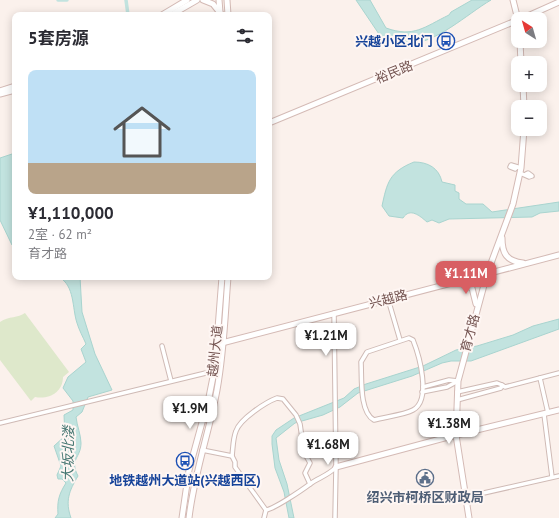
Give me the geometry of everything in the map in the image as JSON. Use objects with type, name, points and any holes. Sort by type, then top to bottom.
[{"type":"street","points":[[167,12],[187,0]]},
{"type":"street","points":[[176,12],[196,1],[203,0],[213,4],[219,12]]},
{"type":"street","points":[[219,0],[221,12]]},
{"type":"street","points":[[513,0],[516,12]]},
{"type":"street","points":[[227,1],[228,12]]},
{"type":"street","points":[[537,12],[559,2]]},
{"type":"street","name":"裕民路","points":[[272,122],[511,23]]},
{"type":"street","points":[[0,91],[12,87]]},
{"type":"street","points":[[0,94],[12,91]]},
{"type":"street","name":"育才路","points":[[469,518],[456,435],[456,392],[466,346],[487,274],[513,204],[520,169],[523,136]]},
{"type":"street","points":[[520,169],[526,174]]},
{"type":"street","points":[[502,236],[502,250],[505,255],[515,262],[526,264]]},
{"type":"street","name":"兴越路","points":[[218,344],[559,255]]},
{"type":"street","name":"越州大道","points":[[182,518],[189,470],[209,398],[214,371],[218,344],[222,280]]},
{"type":"street","name":"越州大道","points":[[189,518],[192,491],[217,391],[224,342],[228,280]]},
{"type":"street","points":[[457,281],[472,288],[477,307]]},
{"type":"street","points":[[388,299],[400,340]]},
{"type":"street","points":[[334,313],[334,413],[336,467],[335,518]]},
{"type":"street","points":[[409,338],[413,340],[419,356],[423,387],[418,405],[413,410],[374,420],[365,411],[362,362],[367,352],[400,340],[409,338]]},
{"type":"street","points":[[162,346],[171,381]]},
{"type":"street","points":[[0,423],[214,371]]},
{"type":"street","points":[[456,392],[497,384],[505,387],[559,373]]},
{"type":"street","points":[[540,378],[546,414],[552,477]]},
{"type":"street","points":[[423,387],[449,380],[458,381]]},
{"type":"street","points":[[422,392],[447,386],[458,381]]},
{"type":"street","points":[[456,400],[501,388],[502,385]]},
{"type":"street","points":[[264,518],[266,510],[235,467],[235,462],[232,456],[236,431],[240,424],[268,401],[277,398],[283,399],[296,415],[300,424],[304,452],[310,462],[305,473],[310,484]]},
{"type":"street","points":[[266,510],[271,509],[283,500],[298,493],[321,476],[331,473],[336,467],[456,435],[559,410]]},
{"type":"street","points":[[202,450],[232,456]]},
{"type":"street","points":[[466,497],[559,476]]},
{"type":"green space","points":[[25,313],[69,372],[63,377],[61,387],[58,391],[50,396],[40,398],[35,397],[31,401],[0,360],[0,322]]},
{"type":"water","points":[[356,0],[370,0],[386,28],[404,32],[419,30],[449,15],[451,12],[472,0],[491,0],[440,34],[418,43],[401,44],[383,40]]},
{"type":"water","points":[[12,154],[12,245],[0,220],[0,158]]},
{"type":"water","points":[[414,162],[424,163],[432,167],[441,177],[442,182],[455,185],[455,191],[459,193],[459,199],[466,204],[483,204],[492,212],[559,202],[559,211],[540,213],[532,217],[449,219],[439,223],[432,220],[427,222],[418,215],[412,213],[409,213],[403,218],[389,216],[382,206],[390,179],[399,170]]},
{"type":"water","name":"大坂北溇","points":[[63,280],[80,280],[82,312],[95,354],[112,390],[88,397],[82,412],[76,417],[81,448],[75,462],[78,476],[70,491],[68,501],[71,518],[55,518],[58,514],[59,498],[66,483],[62,479],[58,479],[57,475],[61,466],[54,446],[65,436],[64,415],[73,410],[73,401],[63,388],[68,377],[86,362],[81,349],[86,344],[75,317],[72,298],[68,286]]},
{"type":"water","points":[[559,319],[559,329],[471,361],[451,361],[442,363],[412,376],[358,393],[340,407],[323,415],[295,423],[276,438],[279,460],[287,484],[294,518],[289,518],[284,492],[275,468],[272,436],[276,430],[294,418],[344,398],[354,389],[366,384],[423,366],[456,350],[477,346],[513,335],[533,326]]},
{"type":"waterway","points":[[58,0],[67,0]]},
{"type":"waterway","points":[[126,0],[128,12]]},
{"type":"place","name":"兴越小区北门","points":[[446,41]]},
{"type":"place","name":"地铁越州大道站(兴越西区)","points":[[185,461]]},
{"type":"place","name":"绍兴市柯桥区财政局","points":[[425,478]]}]
